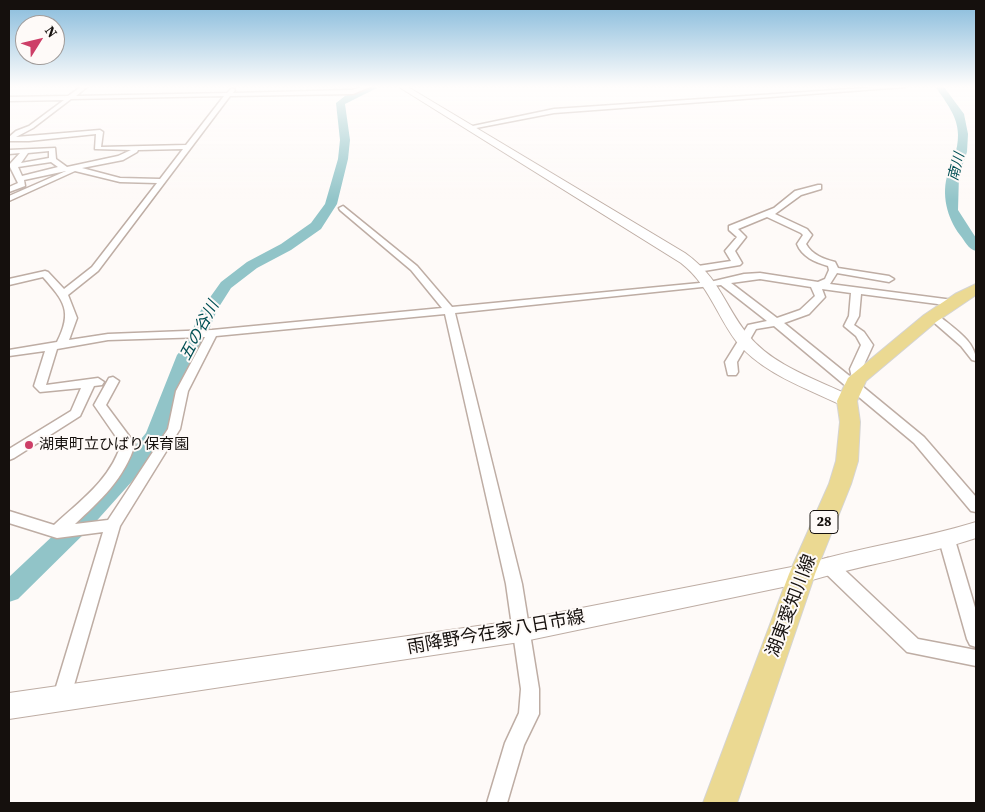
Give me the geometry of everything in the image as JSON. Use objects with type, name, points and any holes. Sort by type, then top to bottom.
[{"type":"main road","points":[[853,388],[934,317],[961,296],[976,289]]},
{"type":"main road","name":"湖東愛知川線","points":[[720,803],[802,574],[840,484],[847,461],[853,388]]},
{"type":"street","points":[[9,137],[34,125]]},
{"type":"street","points":[[63,294],[96,269],[206,125]]},
{"type":"street","points":[[467,125],[668,248],[716,284],[776,322],[853,388],[919,440],[976,507]]},
{"type":"street","points":[[471,127],[482,125]]},
{"type":"street","points":[[9,137],[26,139],[100,132],[98,148],[101,149],[189,147]]},
{"type":"street","points":[[10,152],[26,139]]},
{"type":"street","points":[[19,179],[63,168],[74,168],[120,158],[139,148]]},
{"type":"street","points":[[10,152],[53,149],[52,160]]},
{"type":"street","points":[[12,166],[26,150]]},
{"type":"street","points":[[12,166],[52,160],[63,168]]},
{"type":"street","points":[[9,191],[22,184],[12,166]]},
{"type":"street","points":[[74,168],[120,180],[163,181]]},
{"type":"street","points":[[9,199],[70,172],[74,168]]},
{"type":"street","points":[[698,269],[737,263],[730,251],[742,237],[732,228],[784,206],[798,192],[818,187]]},
{"type":"street","points":[[344,208],[414,268],[449,310],[514,584],[530,689],[529,714],[515,743],[497,803]]},
{"type":"street","points":[[732,372],[731,362],[752,327],[776,322],[805,312],[806,308],[820,297],[816,286],[829,281],[834,270],[832,264],[808,253],[802,248],[802,244],[808,236],[804,231],[768,214]]},
{"type":"street","points":[[834,270],[889,279]]},
{"type":"street","points":[[9,282],[45,274],[63,294],[72,314],[73,322],[57,344],[40,386],[44,389],[94,382],[76,414],[9,455]]},
{"type":"street","points":[[9,353],[108,337],[212,333],[716,284],[744,277],[760,276],[856,291],[953,303]]},
{"type":"street","points":[[716,284],[727,318],[756,352],[775,364],[853,388]]},
{"type":"street","points":[[853,388],[856,369],[867,345],[860,334],[849,326],[854,316],[856,291]]},
{"type":"street","points":[[934,317],[965,344],[976,358]]},
{"type":"street","points":[[61,700],[113,525],[174,429],[182,391],[212,333]]},
{"type":"street","points":[[57,532],[102,488],[126,458],[128,444],[119,429],[105,417],[100,405],[113,381]]},
{"type":"street","points":[[9,517],[57,532],[113,525]]},
{"type":"street","name":"雨降野今在家八日市線","points":[[9,706],[61,700],[520,631],[802,574],[828,565],[947,540],[976,530]]},
{"type":"street","points":[[947,540],[976,639]]},
{"type":"street","points":[[828,565],[913,646],[976,658]]},
{"type":"waterway","name":"五の谷川","points":[[9,592],[84,520],[136,464],[143,450],[155,435],[186,355],[195,344],[209,310],[226,285],[252,265],[286,247],[316,226],[331,204],[343,159],[345,140],[343,125]]},
{"type":"waterway","name":"南川","points":[[961,125],[963,134],[962,152],[953,175],[952,210],[962,229],[976,247]]},
{"type":"place","name":"湖東町立ひばり保育園","points":[[29,445]]}]
